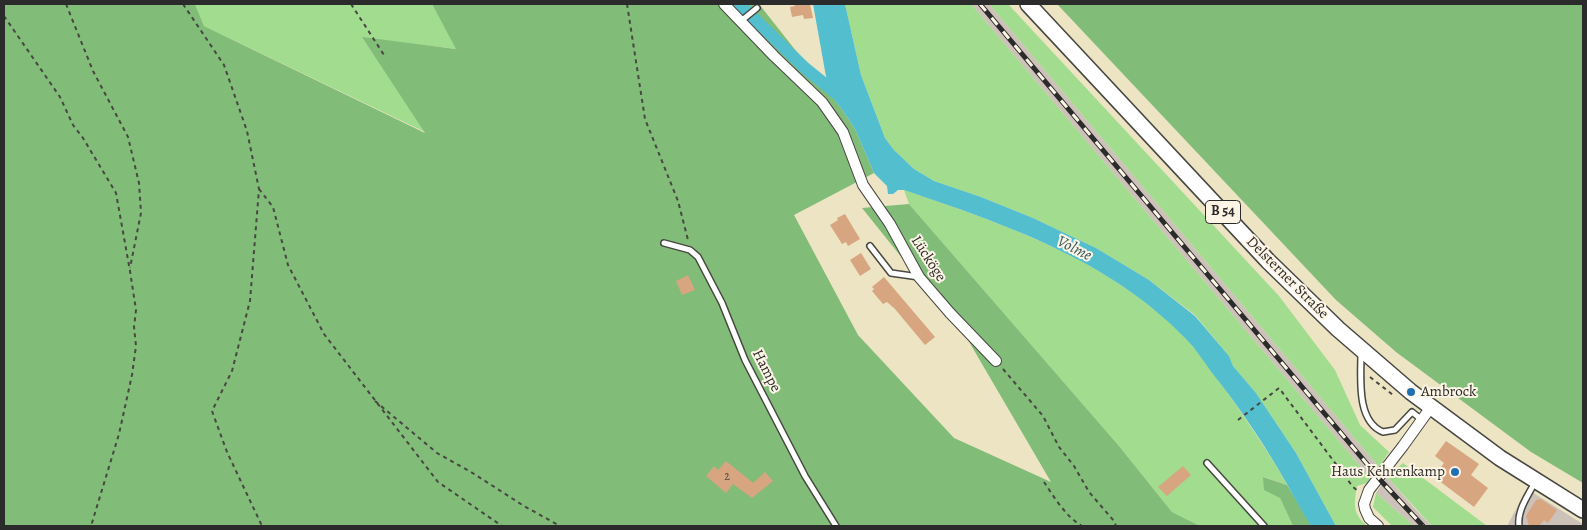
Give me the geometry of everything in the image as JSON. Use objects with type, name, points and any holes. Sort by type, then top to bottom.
[{"type":"main road","name":"Delsterner Straße","points":[[1028,4],[1312,306],[1361,350],[1431,407],[1500,458],[1583,510]]},
{"type":"street","name":"Lücköge","points":[[724,4],[822,102],[843,132],[863,185],[890,224],[919,277],[996,361]]},
{"type":"street","points":[[1378,526],[1366,514],[1365,497],[1431,407]]},
{"type":"lane","points":[[741,21],[757,8]]},
{"type":"lane","points":[[664,244],[690,250]]},
{"type":"lane","points":[[870,246],[891,273],[919,277]]},
{"type":"lane","name":"Hampe","points":[[690,250],[698,257],[722,303],[745,360],[805,476],[836,526]]},
{"type":"lane","points":[[1361,350],[1363,402],[1368,420],[1372,425],[1383,432],[1395,430],[1412,412],[1422,420]]},
{"type":"lane","points":[[1207,463],[1264,526]]},
{"type":"lane","points":[[1519,526],[1518,517],[1521,509],[1536,482]]},
{"type":"path","points":[[66,4],[93,71],[128,137],[139,183],[141,213],[130,271]]},
{"type":"path","points":[[183,4],[224,65],[247,131],[259,189],[250,301],[232,371],[212,411],[227,452],[262,526]]},
{"type":"path","points":[[351,4],[384,55]]},
{"type":"path","points":[[627,4],[645,119],[678,201],[690,250]]},
{"type":"path","points":[[4,16],[60,97],[70,119],[116,193],[130,271],[136,310],[134,326],[136,346],[132,375],[119,434],[91,526]]},
{"type":"path","points":[[259,189],[272,207],[288,265],[324,334],[438,482],[502,526]]},
{"type":"path","points":[[996,361],[1043,416],[1059,448],[1074,466],[1089,492],[1114,521],[1116,526]]},
{"type":"path","points":[[1238,420],[1279,388],[1352,487],[1365,497]]},
{"type":"path","points":[[372,398],[437,453],[560,526]]},
{"type":"path","points":[[1044,482],[1056,500],[1082,526]]},
{"type":"shaded area","points":[[971,4],[989,4],[1379,467],[1370,478]]},
{"type":"shaded area","points":[[1387,477],[1432,526],[1414,526],[1376,493]]},
{"type":"shaded area","points":[[1527,489],[1583,524],[1583,526],[1507,526]]},
{"type":"green space","points":[[4,4],[195,4],[204,26],[425,133],[362,37],[456,49],[432,4],[759,4],[841,108],[855,129],[874,173],[794,215],[858,335],[954,438],[1051,482],[968,340],[862,208],[909,204],[1119,446],[1172,512],[1200,526],[4,526]]},
{"type":"green space","points":[[195,4],[432,4],[457,49],[363,38],[427,133],[204,26]]},
{"type":"green space","points":[[845,4],[971,4],[1370,478],[1367,483],[1357,486],[1355,498],[1356,512],[1367,526],[1336,526],[1296,453],[1256,393],[1233,366],[1229,356],[1195,315],[1149,280],[1096,248],[1033,218],[934,181],[914,169],[894,150],[885,138],[861,75]]},
{"type":"green space","points":[[989,4],[1008,4],[1279,296],[1335,370],[1360,425],[1389,452],[1379,467]]},
{"type":"green space","points":[[1057,4],[1583,4],[1583,483],[1531,452],[1396,352],[1336,300]]},
{"type":"green space","points":[[904,190],[1010,228],[1078,259],[1141,299],[1170,323],[1205,362],[1275,464],[1287,485],[1264,477],[1280,498],[1293,526],[1200,526],[1172,512],[1119,446],[909,204]]},
{"type":"green space","points":[[1403,463],[1487,526],[1432,526],[1387,477]]},
{"type":"green space","points":[[1263,477],[1287,485],[1312,526],[1293,526],[1280,498],[1264,490]]},
{"type":"green space","points":[[1376,493],[1414,526],[1392,526],[1373,507]]},
{"type":"water","name":"Volme","points":[[813,4],[845,4],[861,75],[885,138],[894,150],[914,169],[934,181],[1033,218],[1096,248],[1149,280],[1195,316],[1229,356],[1233,366],[1256,393],[1296,453],[1336,526],[1311,526],[1254,431],[1196,351],[1185,338],[1155,311],[1124,287],[1054,248],[980,216],[904,190],[888,194],[887,186],[874,173],[855,129],[823,86],[827,82]]},
{"type":"building","points":[[794,4],[810,4],[813,18],[804,19],[803,15],[792,17],[790,7],[795,6]]},
{"type":"building","points":[[845,214],[860,239],[848,246],[846,242],[842,244],[830,225],[838,220],[837,218]]},
{"type":"building","points":[[861,253],[871,269],[860,276],[850,260]]},
{"type":"building","points":[[688,275],[695,290],[682,295],[676,281]]},
{"type":"building","points":[[884,277],[935,337],[925,345],[895,309],[887,302],[883,304],[872,291],[874,289],[872,287]]},
{"type":"building","name":"Haus Kehrenkamp","points":[[1446,441],[1479,464],[1471,475],[1488,488],[1474,507],[1434,477],[1444,463],[1435,456]]},
{"type":"building","points":[[726,461],[753,483],[765,472],[773,481],[752,498],[733,484],[726,493],[706,476],[714,466],[718,470]]},
{"type":"building","points":[[1183,466],[1191,475],[1167,496],[1158,487]]},
{"type":"building","points":[[1541,499],[1557,510],[1548,523],[1544,520],[1539,526],[1529,526],[1526,516],[1536,500]]},
{"type":"waterway","points":[[739,4],[805,68],[837,94]]},
{"type":"railway","points":[[980,4],[1383,483],[1423,526]]},
{"type":"place","name":"Ambrock","points":[[1411,392]]},
{"type":"place","name":"Haus Kehrenkamp","points":[[1455,472]]}]
